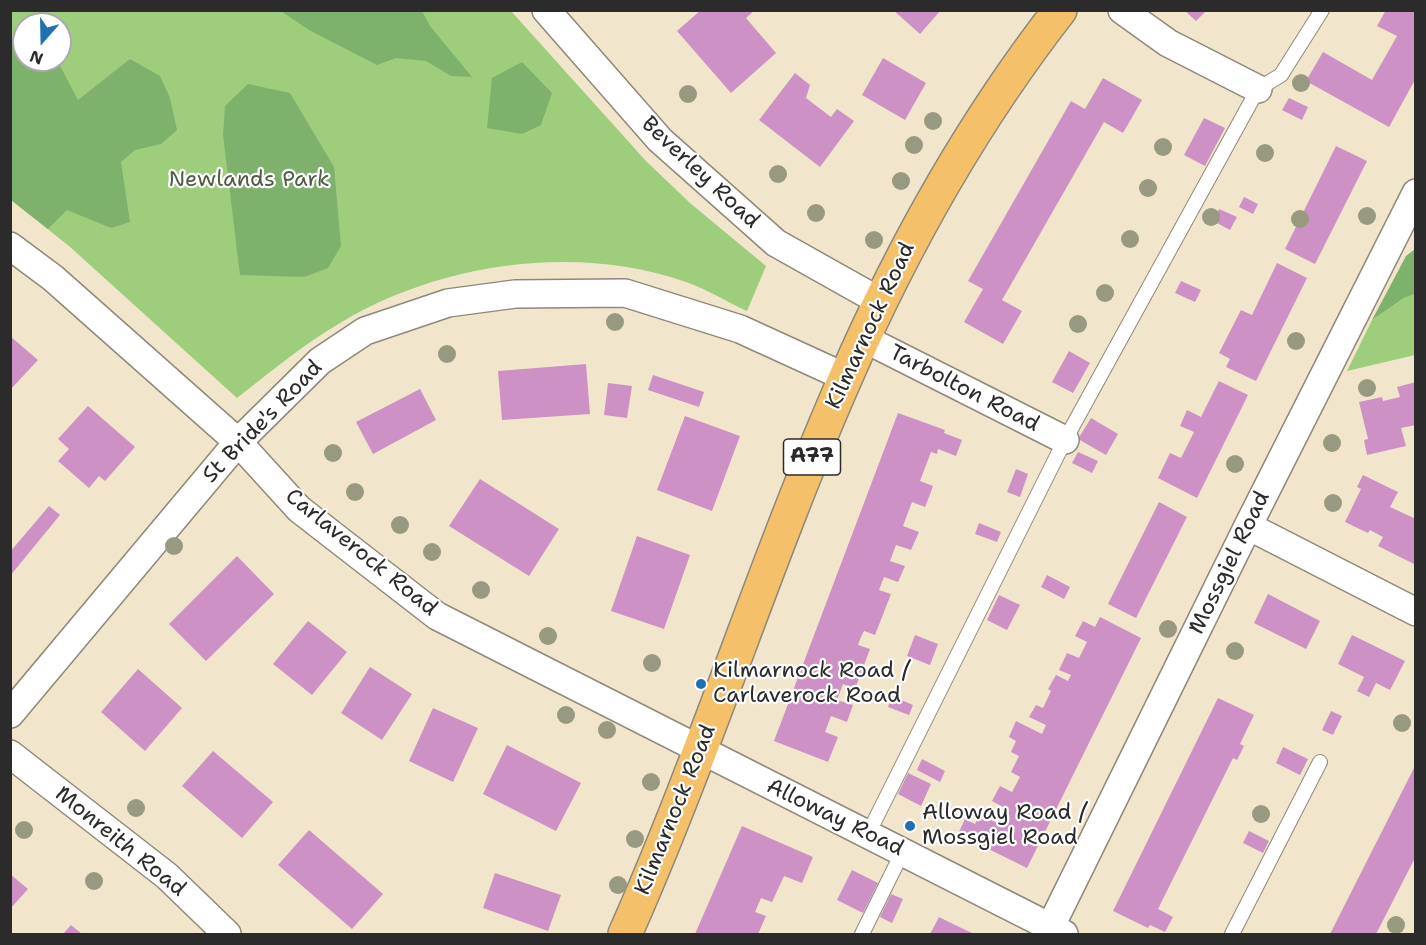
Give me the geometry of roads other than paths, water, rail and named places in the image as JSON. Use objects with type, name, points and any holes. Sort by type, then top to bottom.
[{"type":"main road","name":"Kilmarnock Road","points":[[625,934],[701,751],[808,466],[863,338],[913,237],[964,146],[1032,46],[1060,10]]},
{"type":"street","name":"Beverley Road","points":[[546,10],[660,141],[776,243],[881,302]]},
{"type":"street","points":[[1122,10],[1168,44],[1258,89]]},
{"type":"street","name":"Mossgiel Road","points":[[1054,932],[1248,526],[1414,201]]},
{"type":"street","name":"Carlaverock Road","points":[[10,246],[62,286],[238,442],[299,509],[437,616],[701,751]]},
{"type":"street","name":"St Bride's Road","points":[[10,714],[238,442],[321,360],[365,331],[448,303],[515,294],[625,293],[740,329],[845,377]]},
{"type":"street","name":"Tarbolton Road","points":[[863,338],[1065,440]]},
{"type":"street","points":[[1248,526],[1416,612]]},
{"type":"street","name":"Alloway Road","points":[[701,751],[903,851],[1054,932]]},
{"type":"street","name":"Monreith Road","points":[[10,754],[167,876],[227,934]]},
{"type":"lane","points":[[868,834],[1065,440],[1258,89],[1281,75],[1322,10]]},
{"type":"lane","points":[[1232,934],[1320,762]]},
{"type":"lane","points":[[862,934],[903,851]]},
{"type":"place","name":"Kilmarnock Road / Carlaverock Road","points":[[701,684]]},
{"type":"place","name":"Alloway Road / Mossgiel Road","points":[[910,826]]},
{"type":"park label","name":"Newlands Park","points":[[249,180]]}]
